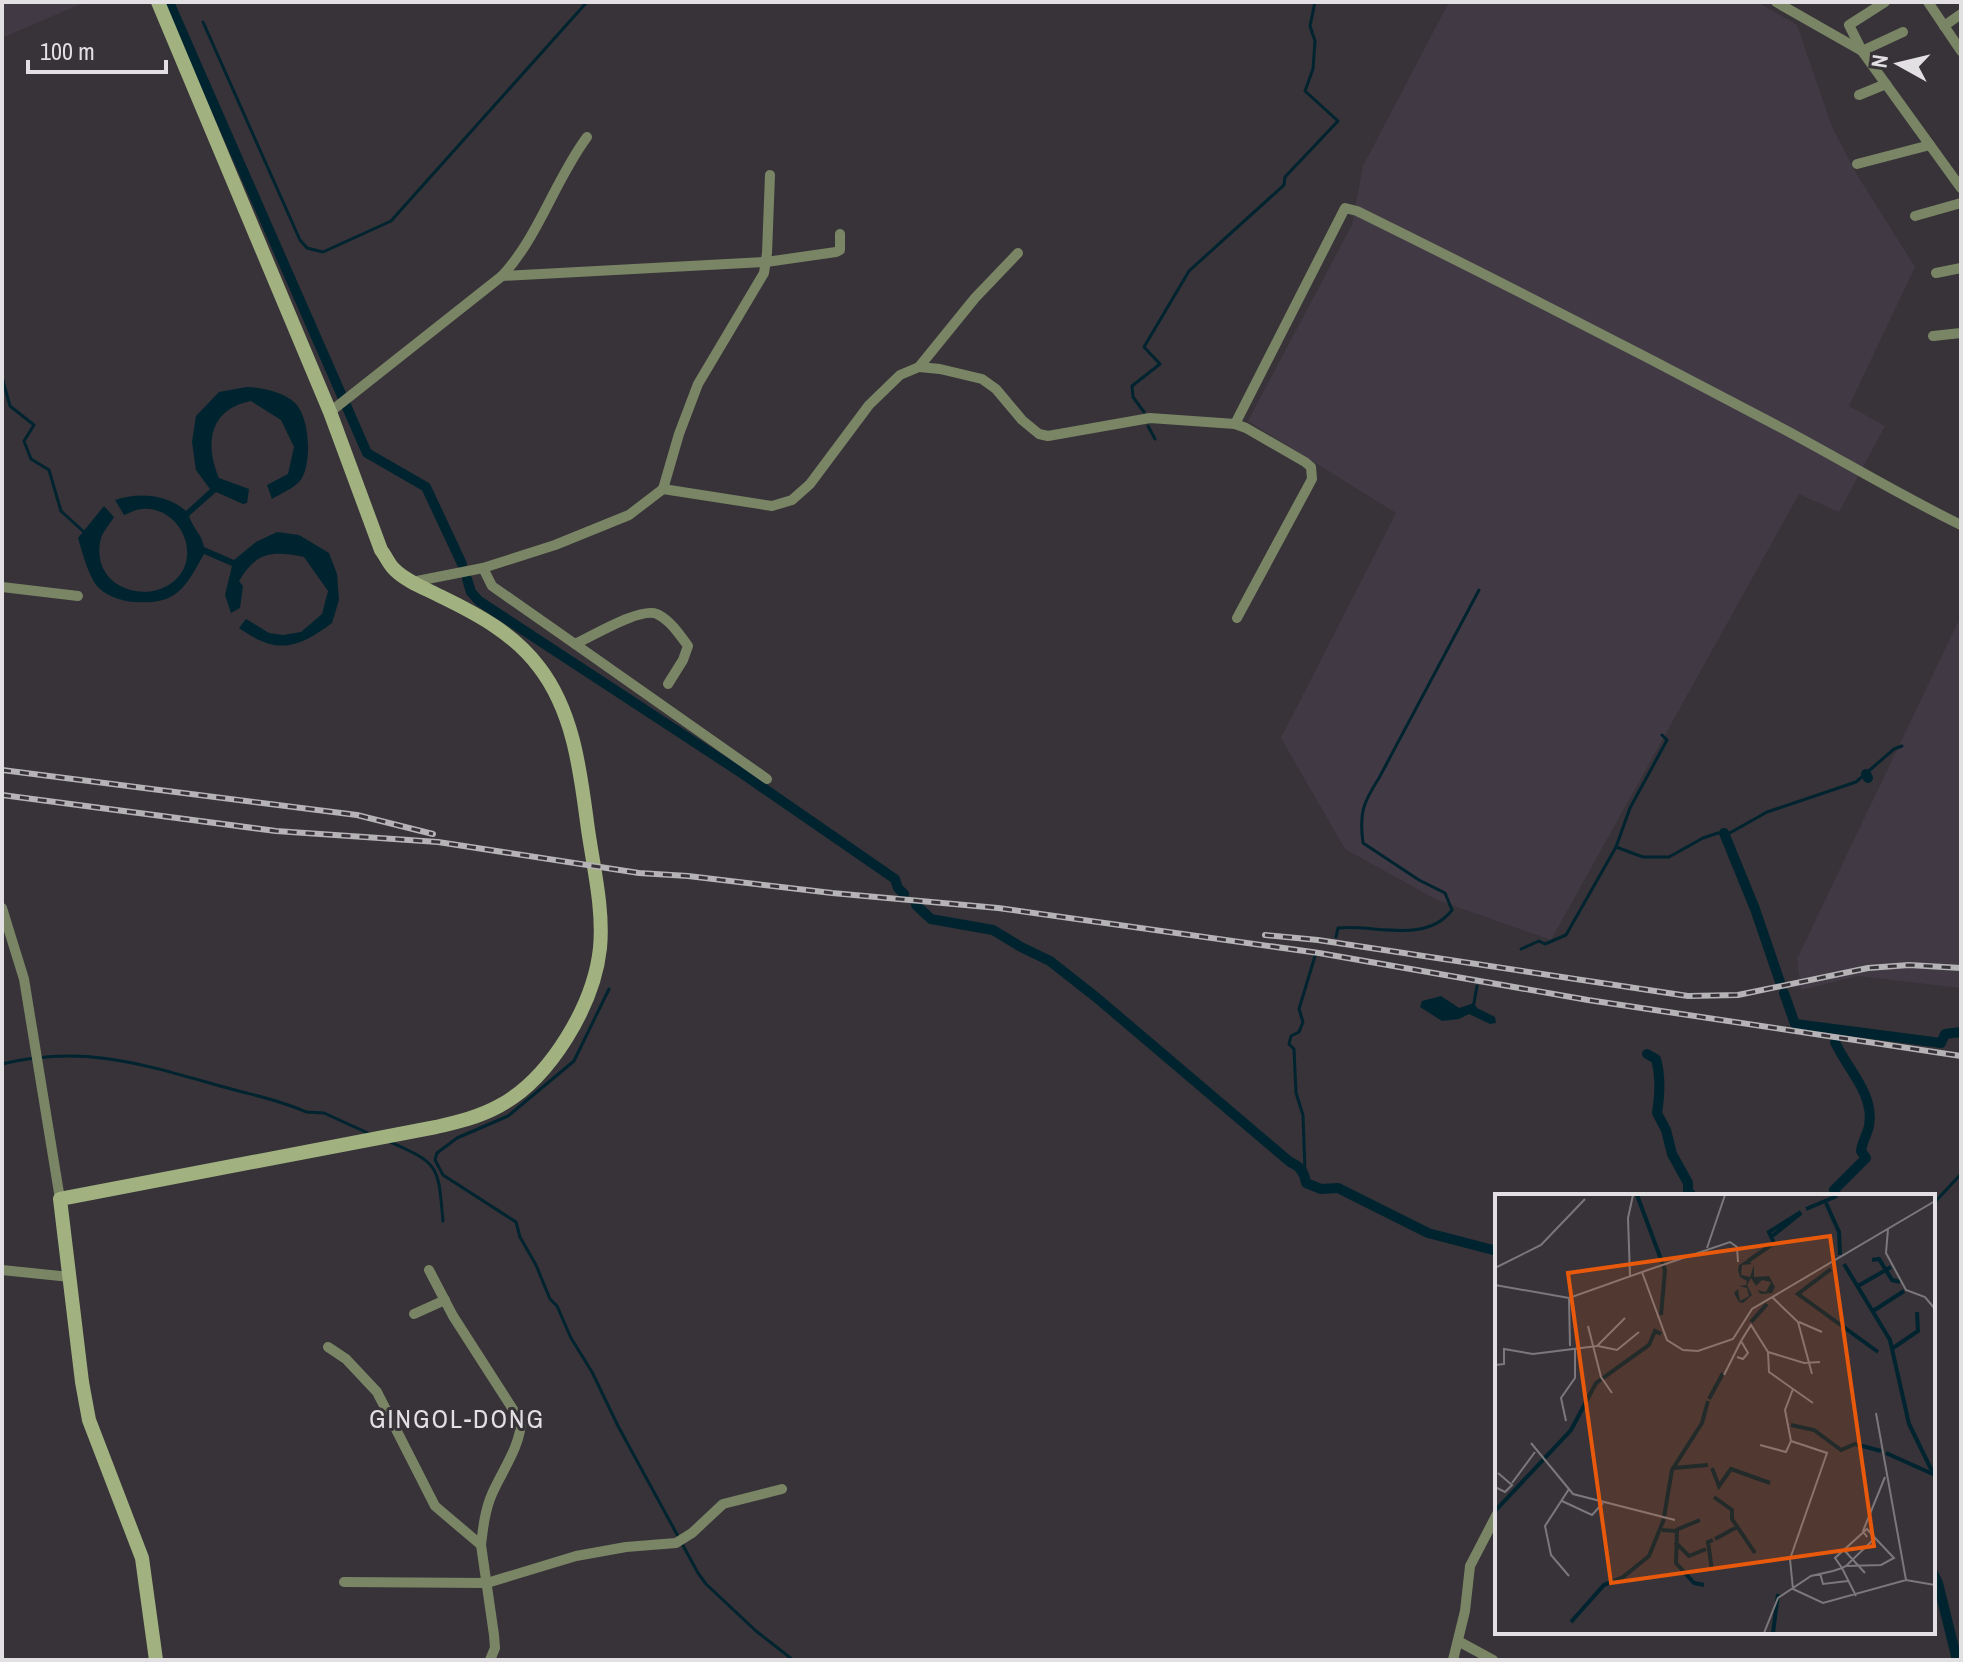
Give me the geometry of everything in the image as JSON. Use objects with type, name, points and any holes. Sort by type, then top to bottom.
[{"type":"main road","points":[[156,1660],[142,1558],[89,1420],[60,1199],[460,1122],[501,1105],[538,1075],[575,1023],[596,975],[600,947],[600,923],[582,784],[567,720],[541,669],[510,636],[489,621],[412,582],[395,570],[381,550],[330,412],[158,2]]},
{"type":"street","points":[[1776,2],[1862,51]]},
{"type":"street","points":[[1885,2],[1849,25],[1862,51],[1960,185]]},
{"type":"street","points":[[1928,2],[1961,51]]},
{"type":"street","points":[[1944,26],[1961,14]]},
{"type":"street","points":[[1862,51],[1903,32]]},
{"type":"street","points":[[1859,95],[1886,84]]},
{"type":"street","points":[[330,412],[502,276],[515,262],[563,172],[587,137]]},
{"type":"street","points":[[1857,164],[1930,145]]},
{"type":"street","points":[[412,582],[483,568],[555,545],[629,515],[663,489],[698,384],[764,273],[770,175]]},
{"type":"street","points":[[1915,216],[1961,203]]},
{"type":"street","points":[[1235,424],[1345,208],[1357,211],[1563,313],[1819,448],[1903,497],[1961,525]]},
{"type":"street","points":[[502,276],[766,262],[836,252],[840,250],[840,234]]},
{"type":"street","points":[[663,489],[772,506],[792,500],[810,484],[869,405],[900,375],[919,367],[975,298],[1018,253]]},
{"type":"street","points":[[1936,273],[1961,268]]},
{"type":"street","points":[[1933,336],[1961,333]]},
{"type":"street","points":[[919,367],[982,379],[996,389],[1022,420],[1039,434],[1048,436],[1150,418],[1235,424],[1305,462],[1313,472],[1306,492],[1237,618]]},
{"type":"street","points":[[483,568],[492,586],[767,779]]},
{"type":"street","points":[[2,587],[78,596]]},
{"type":"street","points":[[575,644],[643,612],[655,613],[672,624],[688,646],[668,684]]},
{"type":"street","points":[[2,908],[24,979],[60,1199]]},
{"type":"street","points":[[2,1270],[70,1277]]},
{"type":"street","points":[[429,1270],[521,1422],[513,1450],[490,1497],[481,1545],[495,1648],[490,1660]]},
{"type":"street","points":[[414,1314],[445,1300]]},
{"type":"street","points":[[328,1347],[346,1359],[377,1392],[435,1506],[481,1545]]},
{"type":"street","points":[[344,1582],[487,1583],[576,1556],[626,1547],[676,1543],[692,1533],[723,1504],[782,1489]]},
{"type":"street","points":[[1453,1660],[1470,1566],[1495,1518]]},
{"type":"street","points":[[1458,1641],[1493,1660]]},
{"type":"shaded area","points":[[2,2],[85,2],[2,38]]},
{"type":"shaded area","points":[[1449,2],[1757,2],[1797,25],[1832,127],[1856,173],[1915,267],[1849,406],[1885,426],[1839,512],[1799,494],[1551,940],[1435,899],[1345,849],[1281,738],[1396,513],[1248,421],[1352,225],[1363,166]]},
{"type":"shaded area","points":[[1961,616],[1961,988],[1858,976],[1801,990],[1797,959]]},
{"type":"water","points":[[247,387],[279,393],[300,410],[308,442],[303,475],[296,485],[272,499],[267,485],[288,474],[294,447],[281,420],[251,401],[237,405],[227,411],[214,429],[212,452],[219,478],[249,489],[247,503],[216,492],[189,516],[204,547],[234,560],[256,542],[277,532],[299,535],[329,553],[337,574],[339,600],[332,623],[308,639],[287,645],[265,642],[239,628],[246,619],[269,633],[283,635],[301,632],[322,614],[328,591],[304,557],[274,554],[252,564],[239,581],[243,586],[240,608],[231,613],[225,595],[232,566],[204,554],[185,585],[170,597],[161,601],[126,601],[107,594],[96,585],[78,538],[104,506],[114,517],[101,538],[100,557],[105,572],[116,583],[130,590],[145,592],[161,589],[174,581],[187,558],[187,547],[179,527],[163,513],[153,510],[140,509],[124,515],[115,500],[152,496],[170,501],[186,511],[210,489],[196,470],[192,442],[196,416],[219,392]]},
{"type":"water","points":[[1441,996],[1459,1008],[1474,1003],[1477,1008],[1495,1017],[1496,1023],[1490,1024],[1469,1014],[1442,1021],[1420,1007],[1422,1001]]},
{"type":"waterway","points":[[169,2],[367,453],[426,487],[462,564]]},
{"type":"waterway","points":[[203,22],[300,240],[307,248],[323,252],[391,221],[587,2]]},
{"type":"waterway","points":[[1144,412],[1133,397],[1132,386],[1160,364],[1144,347],[1189,271],[1284,185],[1285,177],[1338,121],[1305,91],[1313,69],[1315,41],[1310,26],[1315,2]]},
{"type":"waterway","points":[[2,377],[10,406],[34,425],[24,441],[31,459],[49,470],[61,511],[84,532]]},
{"type":"waterway","points":[[1148,426],[1155,439]]},
{"type":"waterway","points":[[467,579],[471,592],[479,601],[740,772],[895,879],[904,894]]},
{"type":"waterway","points":[[1336,937],[1338,928],[1398,931],[1428,927],[1441,921],[1452,910],[1445,893],[1419,880],[1363,843],[1362,816],[1369,794],[1479,590]]},
{"type":"waterway","points":[[1616,847],[1630,808],[1667,740],[1662,735]]},
{"type":"waterway","points":[[1521,949],[1566,935],[1616,847],[1643,857],[1669,857],[1703,838],[1718,833],[1728,834],[1767,812],[1856,782],[1894,749],[1902,746]]},
{"type":"waterway","points":[[1866,774],[1868,778]]},
{"type":"waterway","points":[[1724,833],[1780,982]]},
{"type":"waterway","points":[[916,905],[931,919],[993,930],[1050,961],[1299,1168],[1306,1183],[1321,1189],[1338,1188],[1428,1233],[1495,1250]]},
{"type":"waterway","points":[[1305,1171],[1303,1115],[1296,1093],[1294,1049],[1289,1044],[1291,1036],[1299,1032],[1303,1022],[1299,1009],[1315,956]]},
{"type":"waterway","points":[[1474,1003],[1477,986]]},
{"type":"waterway","points":[[609,989],[574,1061],[508,1116],[457,1138],[437,1153],[435,1160],[443,1175],[516,1222],[550,1299],[557,1306],[571,1338],[698,1573],[756,1631],[793,1660]]},
{"type":"waterway","points":[[1784,993],[1795,1024],[1941,1043],[1945,1034],[1961,1032]]},
{"type":"waterway","points":[[1835,1042],[1864,1092],[1870,1114],[1861,1151],[1866,1158],[1834,1190],[1836,1194]]},
{"type":"waterway","points":[[1647,1054],[1656,1059],[1658,1066],[1660,1086],[1657,1113],[1691,1194]]},
{"type":"waterway","points":[[2,1064],[61,1056],[141,1065],[266,1098],[306,1112],[324,1113],[370,1134]]},
{"type":"waterway","points":[[388,1141],[418,1155],[433,1169],[440,1188],[443,1221]]},
{"type":"waterway","points":[[1935,1202],[1961,1174]]},
{"type":"waterway","points":[[1935,1577],[1957,1660]]},
{"type":"railway","points":[[2,770],[357,815],[433,834]]},
{"type":"railway","points":[[2,795],[276,831],[438,842],[639,873],[998,908],[1319,953],[1588,1000],[1961,1056]]},
{"type":"railway","points":[[1265,935],[1318,940],[1688,996],[1738,995],[1868,968],[1909,965],[1961,968]]},
{"type":"district","name":"GINGOL-DONG","points":[[457,1418]]}]
